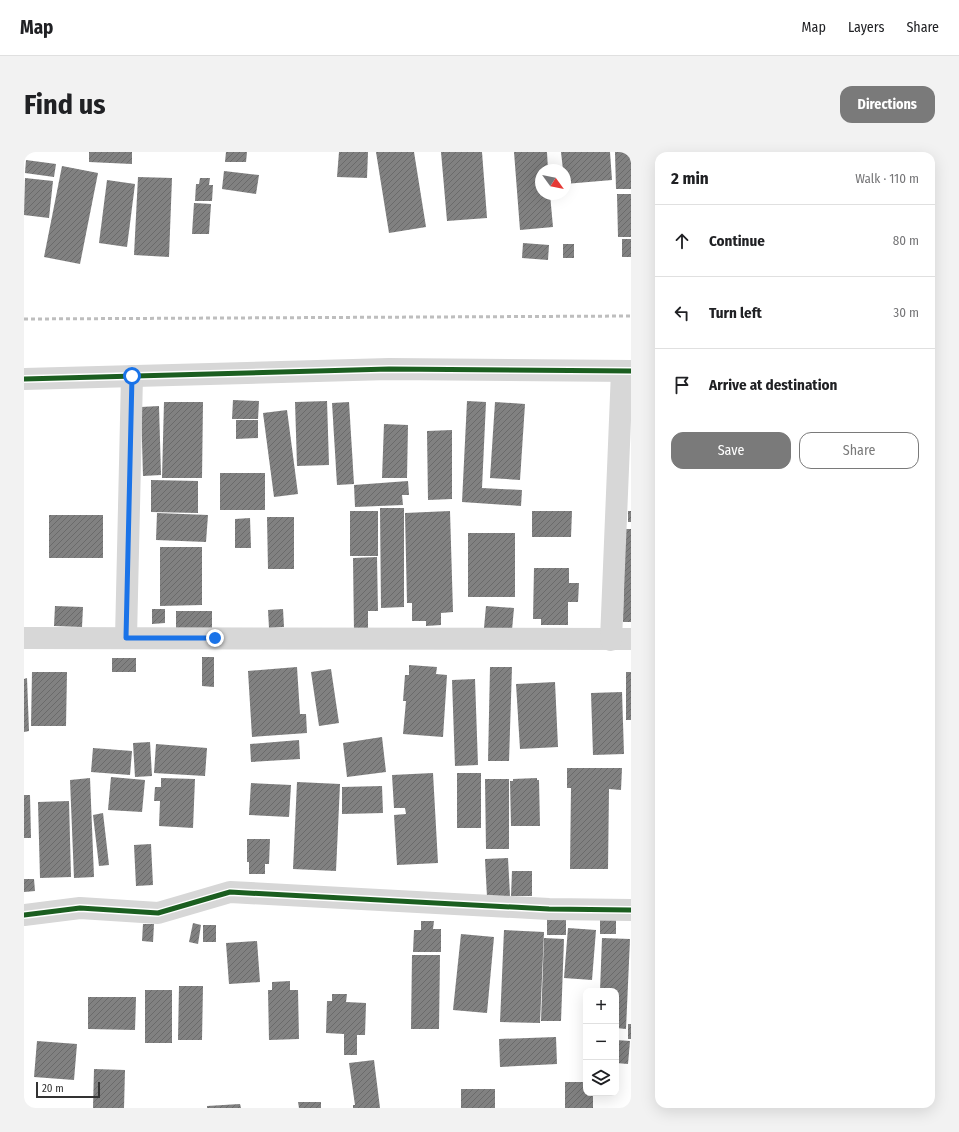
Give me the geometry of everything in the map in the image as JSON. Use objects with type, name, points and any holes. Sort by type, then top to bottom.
[{"type":"street","points":[[24,379],[389,369],[626,371],[621,640],[24,638]]},
{"type":"street","points":[[126,638],[132,376]]},
{"type":"street","points":[[24,915],[80,908],[158,913],[230,892],[549,909],[631,910]]},
{"type":"building","points":[[89,152],[132,152],[132,164],[89,162]]},
{"type":"building","points":[[226,152],[247,152],[246,162],[225,162]]},
{"type":"building","points":[[339,152],[368,152],[367,178],[337,177]]},
{"type":"building","points":[[376,152],[414,152],[426,227],[389,233]]},
{"type":"building","points":[[441,152],[482,152],[487,218],[447,221]]},
{"type":"building","points":[[514,152],[547,152],[548,164],[535,164],[535,200],[551,200],[553,227],[520,230]]},
{"type":"building","points":[[561,152],[610,152],[612,180],[571,183],[571,164],[562,164]]},
{"type":"building","points":[[615,152],[631,152],[631,189],[616,189]]},
{"type":"building","points":[[26,160],[56,164],[54,177],[25,173]]},
{"type":"building","points":[[62,166],[98,173],[80,264],[44,257]]},
{"type":"building","points":[[224,171],[259,175],[256,194],[222,189]]},
{"type":"building","points":[[138,177],[172,178],[169,257],[134,255]]},
{"type":"building","points":[[25,178],[53,181],[49,218],[24,215]]},
{"type":"building","points":[[200,178],[210,178],[209,185],[213,185],[212,201],[195,201],[196,184],[199,184]]},
{"type":"building","points":[[107,180],[135,184],[127,247],[99,243]]},
{"type":"building","points":[[617,194],[631,194],[631,237],[618,237]]},
{"type":"building","points":[[194,203],[211,204],[209,234],[192,234]]},
{"type":"building","points":[[622,239],[631,239],[631,257],[622,257]]},
{"type":"building","points":[[523,243],[549,245],[548,260],[522,258]]},
{"type":"building","points":[[563,244],[574,244],[574,258],[563,258]]},
{"type":"building","points":[[233,400],[259,401],[258,419],[232,419]]},
{"type":"building","points":[[327,401],[329,465],[297,466],[295,402]]},
{"type":"building","points":[[467,401],[486,402],[482,488],[522,490],[521,506],[462,502]]},
{"type":"building","points":[[164,402],[203,402],[202,478],[162,478]]},
{"type":"building","points":[[349,402],[354,484],[337,485],[332,403]]},
{"type":"building","points":[[495,402],[525,404],[520,480],[490,478]]},
{"type":"building","points":[[159,406],[161,475],[143,476],[141,407]]},
{"type":"building","points":[[287,410],[298,494],[274,497],[263,413]]},
{"type":"building","points":[[236,420],[258,420],[258,438],[236,439]]},
{"type":"building","points":[[384,424],[408,425],[407,478],[382,478]]},
{"type":"building","points":[[452,430],[452,499],[428,500],[427,431]]},
{"type":"building","points":[[220,473],[265,473],[265,510],[220,510]]},
{"type":"building","points":[[151,480],[198,481],[198,513],[151,512]]},
{"type":"building","points":[[408,481],[409,495],[402,495],[403,505],[355,507],[354,485]]},
{"type":"building","points":[[380,508],[404,508],[404,607],[381,608]]},
{"type":"building","points":[[350,511],[378,511],[378,556],[350,556]]},
{"type":"building","points":[[450,511],[453,612],[441,613],[441,625],[426,626],[426,621],[412,621],[412,603],[407,603],[405,513]]},
{"type":"building","points":[[532,511],[572,511],[571,537],[532,537]]},
{"type":"building","points":[[628,511],[631,511],[631,522],[628,522]]},
{"type":"building","points":[[157,513],[208,515],[206,542],[156,540]]},
{"type":"building","points":[[49,515],[103,515],[103,558],[49,558]]},
{"type":"building","points":[[267,517],[294,517],[294,569],[268,569]]},
{"type":"building","points":[[250,518],[251,548],[235,548],[235,519]]},
{"type":"building","points":[[625,529],[631,529],[631,622],[623,622]]},
{"type":"building","points":[[468,533],[515,533],[515,597],[468,597]]},
{"type":"building","points":[[160,547],[202,547],[202,605],[160,606]]},
{"type":"building","points":[[377,557],[378,611],[368,611],[368,631],[354,632],[353,558]]},
{"type":"building","points":[[534,568],[569,568],[569,583],[579,583],[578,602],[568,602],[568,625],[541,625],[541,619],[533,619]]},
{"type":"building","points":[[55,606],[83,607],[82,627],[54,626]]},
{"type":"building","points":[[486,606],[514,608],[512,630],[484,628]]},
{"type":"building","points":[[152,609],[165,609],[165,623],[152,624]]},
{"type":"building","points":[[283,609],[284,627],[269,628],[268,610]]},
{"type":"building","points":[[176,611],[212,611],[212,631],[176,631]]},
{"type":"building","points":[[202,657],[214,657],[214,687],[202,686]]},
{"type":"building","points":[[112,658],[136,658],[136,672],[112,672]]},
{"type":"building","points":[[409,665],[437,667],[436,674],[447,675],[443,737],[403,734],[406,701],[403,701],[405,675],[409,675]]},
{"type":"building","points":[[297,667],[300,714],[306,714],[307,733],[252,737],[248,671]]},
{"type":"building","points":[[490,667],[512,667],[509,761],[488,761]]},
{"type":"building","points":[[331,669],[339,723],[319,726],[311,672]]},
{"type":"building","points":[[32,672],[67,672],[66,726],[31,726]]},
{"type":"building","points":[[626,672],[631,672],[631,720],[626,720]]},
{"type":"building","points":[[27,678],[29,731],[24,732],[24,679]]},
{"type":"building","points":[[475,679],[478,765],[455,766],[452,680]]},
{"type":"building","points":[[555,682],[558,747],[520,749],[516,684]]},
{"type":"building","points":[[622,692],[624,754],[593,755],[591,693]]},
{"type":"building","points":[[382,737],[386,772],[347,777],[343,743]]},
{"type":"building","points":[[299,740],[300,759],[251,762],[250,744]]},
{"type":"building","points":[[150,742],[152,776],[135,777],[133,743]]},
{"type":"building","points":[[156,744],[207,748],[205,776],[154,773]]},
{"type":"building","points":[[93,748],[132,751],[130,775],[91,772]]},
{"type":"building","points":[[567,768],[622,768],[621,790],[609,789],[608,869],[570,869],[571,788],[567,788]]},
{"type":"building","points":[[433,773],[438,863],[397,865],[394,815],[406,814],[405,808],[394,808],[392,775]]},
{"type":"building","points":[[457,773],[481,773],[481,828],[457,828]]},
{"type":"building","points":[[111,777],[145,780],[142,812],[108,810]]},
{"type":"building","points":[[90,778],[94,877],[74,878],[70,780]]},
{"type":"building","points":[[161,778],[195,779],[193,828],[159,826],[160,801],[154,801],[155,787],[161,787]]},
{"type":"building","points":[[537,778],[537,780],[539,780],[540,826],[511,826],[510,781],[513,781],[513,779]]},
{"type":"building","points":[[485,779],[509,779],[509,849],[486,849]]},
{"type":"building","points":[[297,782],[340,784],[336,871],[293,869]]},
{"type":"building","points":[[251,783],[291,785],[289,817],[249,815]]},
{"type":"building","points":[[382,786],[383,813],[342,814],[342,787]]},
{"type":"building","points":[[24,795],[30,795],[31,838],[24,838]]},
{"type":"building","points":[[69,801],[71,877],[40,878],[38,802]]},
{"type":"building","points":[[103,813],[109,865],[99,866],[93,815]]},
{"type":"building","points":[[247,839],[270,839],[269,864],[265,864],[265,874],[249,874],[249,862],[247,862]]},
{"type":"building","points":[[151,844],[153,885],[136,886],[134,845]]},
{"type":"building","points":[[508,858],[510,896],[487,897],[485,859]]},
{"type":"building","points":[[512,871],[532,871],[532,896],[511,896]]},
{"type":"building","points":[[24,879],[34,879],[35,891],[24,892]]},
{"type":"building","points":[[600,917],[616,917],[616,934],[600,934]]},
{"type":"building","points":[[547,918],[566,918],[566,935],[547,935]]},
{"type":"building","points":[[421,921],[434,921],[433,929],[441,929],[441,952],[413,952],[414,930],[421,930]]},
{"type":"building","points":[[193,923],[201,925],[198,944],[189,942]]},
{"type":"building","points":[[143,924],[154,924],[153,942],[142,941]]},
{"type":"building","points":[[203,925],[216,925],[216,942],[203,942]]},
{"type":"building","points":[[568,928],[596,930],[592,980],[564,978]]},
{"type":"building","points":[[504,930],[544,932],[540,1023],[500,1022]]},
{"type":"building","points":[[461,934],[494,937],[487,1013],[453,1010]]},
{"type":"building","points":[[544,938],[564,939],[561,1021],[541,1021]]},
{"type":"building","points":[[602,938],[630,939],[626,1029],[619,1028],[619,988],[600,988]]},
{"type":"building","points":[[257,941],[260,982],[229,984],[226,943]]},
{"type":"building","points":[[412,955],[440,955],[439,1029],[411,1029]]},
{"type":"building","points":[[290,981],[290,990],[298,990],[299,1039],[269,1040],[268,990],[272,990],[272,982]]},
{"type":"building","points":[[179,986],[203,986],[202,1040],[178,1040]]},
{"type":"building","points":[[145,990],[172,990],[172,1043],[145,1043]]},
{"type":"building","points":[[332,994],[347,994],[346,1002],[366,1003],[365,1035],[357,1035],[357,1055],[344,1055],[344,1034],[326,1033],[327,1001],[332,1001]]},
{"type":"building","points":[[88,997],[136,997],[135,1030],[88,1029]]},
{"type":"building","points":[[628,1024],[631,1024],[631,1039],[628,1039]]},
{"type":"building","points":[[556,1037],[557,1064],[500,1067],[499,1039]]},
{"type":"building","points":[[619,1040],[630,1041],[628,1064],[619,1063]]},
{"type":"building","points":[[37,1041],[77,1044],[74,1080],[34,1077]]},
{"type":"building","points":[[374,1060],[380,1108],[353,1108],[353,1105],[355,1105],[349,1063]]},
{"type":"building","points":[[94,1069],[125,1070],[124,1108],[93,1108]]},
{"type":"building","points":[[565,1082],[583,1082],[583,1096],[593,1096],[593,1108],[565,1108]]},
{"type":"building","points":[[461,1089],[495,1089],[495,1108],[461,1108]]},
{"type":"building","points":[[298,1102],[321,1102],[321,1108],[299,1108]]},
{"type":"building","points":[[240,1104],[241,1108],[207,1108],[207,1106]]},
{"type":"railway","points":[[24,319],[631,316]]},
{"type":"cycle path","points":[[24,379],[389,369],[631,371]]},
{"type":"cycle path","points":[[24,915],[80,908],[158,913],[230,892],[549,909],[631,910]]},
{"type":"route","points":[[132,376],[126,638],[215,638]]}]
